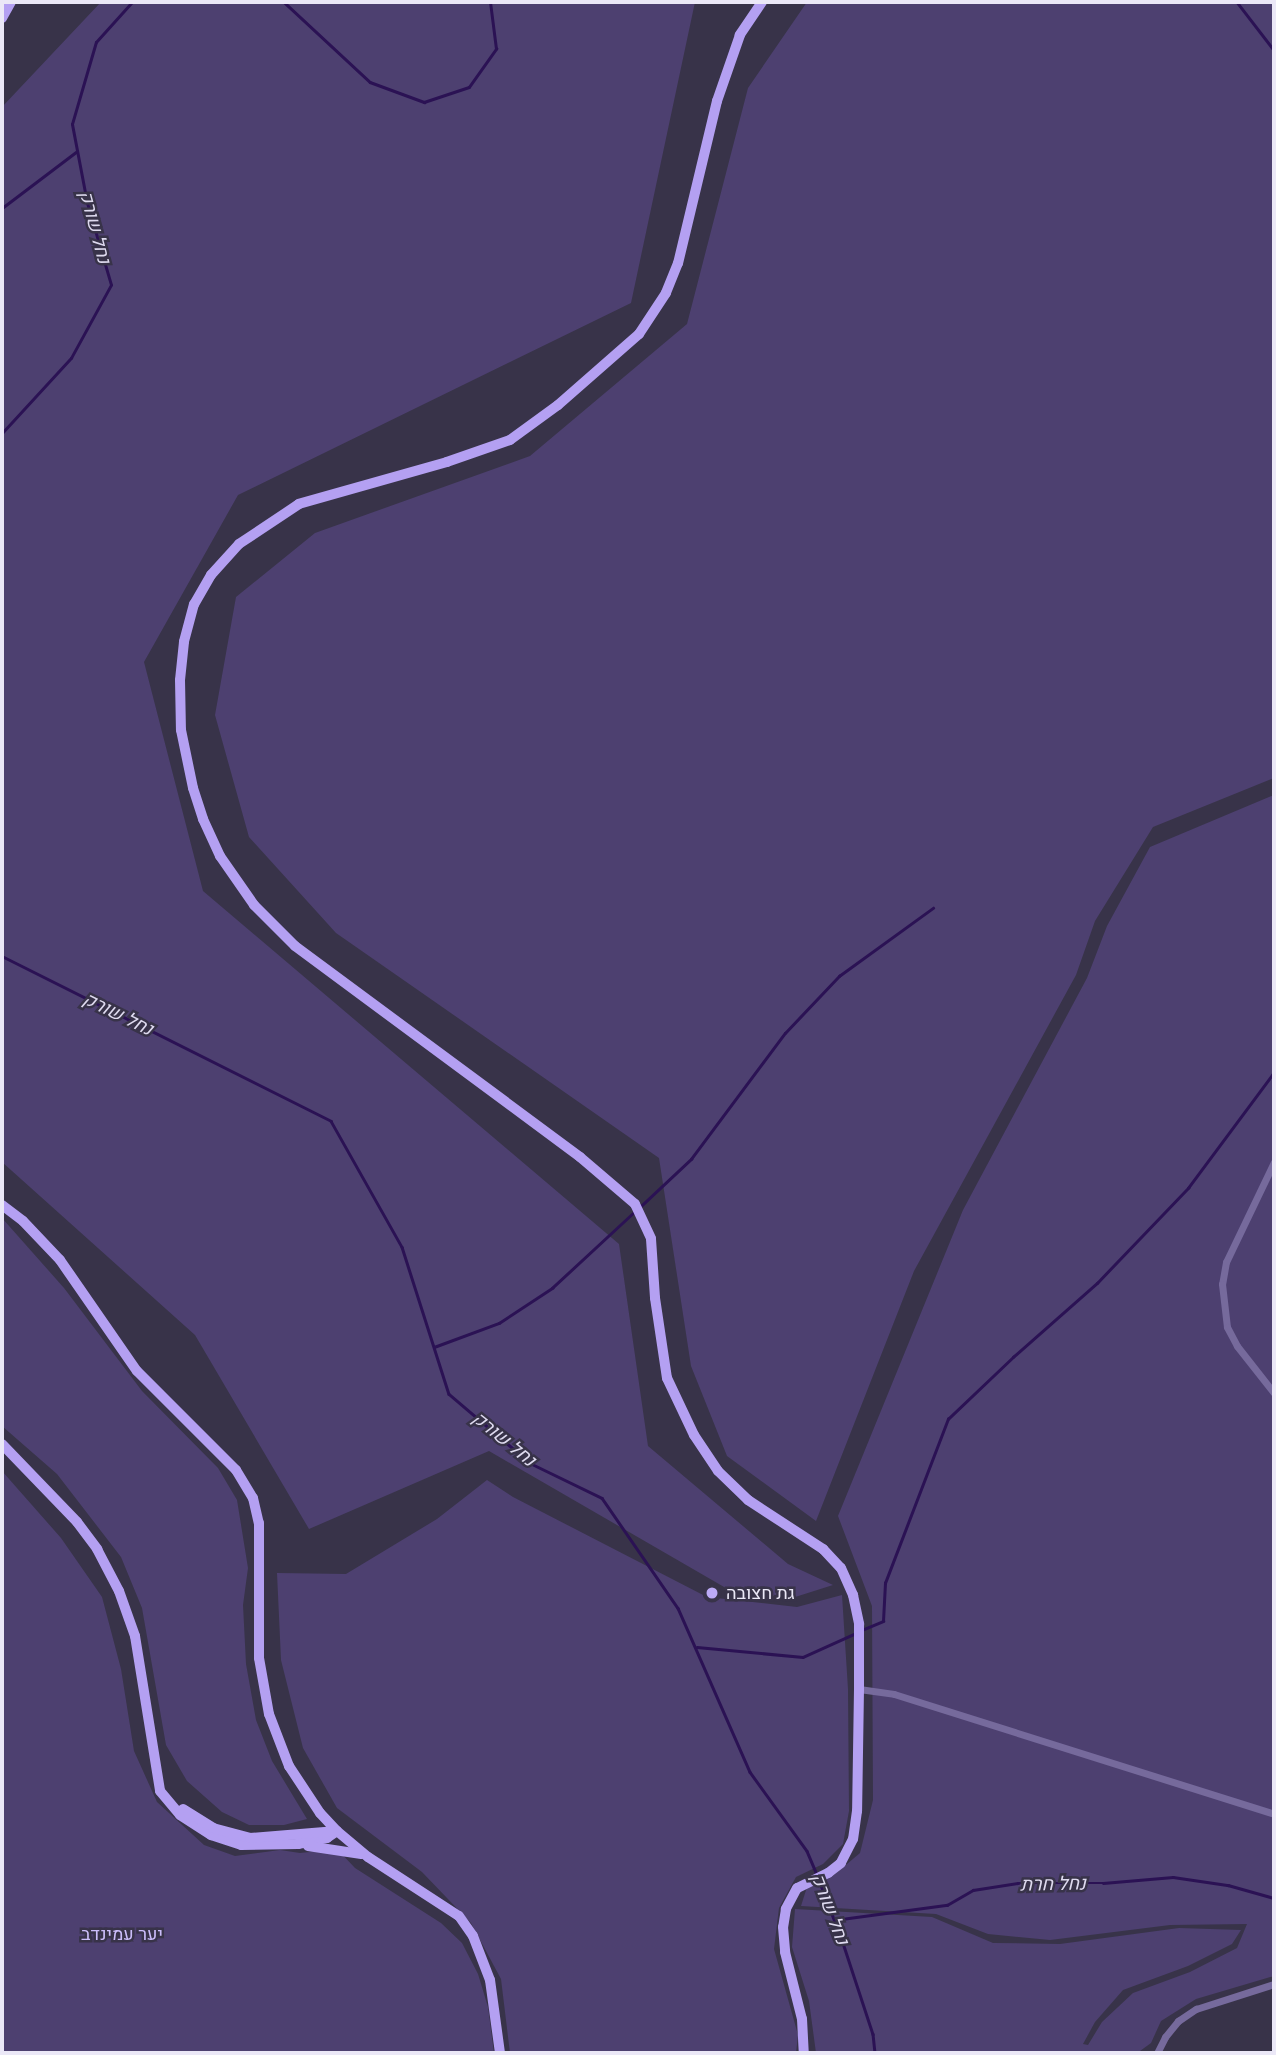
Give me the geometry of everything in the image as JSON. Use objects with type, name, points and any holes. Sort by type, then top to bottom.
[{"type":"main road","points":[[2,18],[11,2]]},
{"type":"main road","points":[[762,2],[740,35],[718,101],[678,263],[666,292],[639,334],[558,405],[510,440],[447,462],[299,504],[239,544],[211,575],[194,604],[184,642],[180,680],[181,730],[193,788],[203,819],[220,856],[254,905],[295,946],[560,1142],[635,1204],[651,1239],[667,1378],[678,1406],[718,1471],[748,1500],[823,1549],[841,1568],[853,1595],[859,1625],[857,1811],[853,1839],[841,1863],[828,1873],[803,1883],[792,1895],[783,1927],[802,2019],[804,2053]]},
{"type":"main road","points":[[2,1205],[23,1221],[60,1260],[137,1371],[236,1470],[253,1498],[260,1536],[259,1658],[269,1714],[289,1766],[320,1813],[337,1831],[368,1857],[459,1916],[490,1980],[500,2053]]},
{"type":"main road","points":[[2,1444],[77,1522],[97,1549],[119,1591],[135,1636],[160,1791],[180,1815],[211,1835],[240,1845],[298,1844],[350,1851],[368,1857]]},
{"type":"main road","points":[[160,1791],[188,1814],[233,1836],[250,1838],[337,1831]]},
{"type":"main road","points":[[298,1844],[327,1838],[337,1831]]},
{"type":"street","points":[[1274,1162],[1226,1262],[1222,1283],[1227,1327],[1237,1346],[1274,1393]]},
{"type":"street","points":[[859,1689],[894,1693],[1274,1814]]},
{"type":"street","points":[[1157,2053],[1178,2021],[1196,2009],[1274,1984]]},
{"type":"green space","points":[[101,2],[695,2],[631,303],[238,495],[144,662],[203,891],[619,1244],[648,1446],[788,1564],[833,1585],[792,1598],[731,1591],[489,1451],[309,1529],[195,1335],[2,1162],[2,107]]},
{"type":"green space","points":[[807,2],[1274,2],[1274,778],[1153,827],[1095,921],[1076,975],[914,1271],[816,1521],[727,1456],[691,1366],[659,1158],[336,933],[249,837],[215,715],[236,597],[315,533],[530,456],[687,324],[748,88]]},
{"type":"green space","points":[[1274,795],[1274,1976],[1196,1999],[1161,2021],[1151,2043],[1140,2051],[1148,2053],[816,2053],[809,2001],[792,1947],[795,1909],[932,1917],[993,1943],[1060,1944],[1179,1928],[1241,1930],[1232,1944],[1188,1966],[1123,1990],[1095,2022],[1083,2044],[1088,2045],[1102,2022],[1133,1993],[1190,1972],[1237,1948],[1247,1924],[1170,1925],[1050,1940],[988,1934],[936,1914],[801,1906],[807,1887],[834,1875],[860,1853],[873,1800],[872,1606],[838,1516],[963,1210],[1087,978],[1107,926],[1150,847]]},
{"type":"green space","points":[[2,1218],[64,1288],[142,1391],[218,1468],[237,1500],[248,1568],[243,1605],[246,1664],[256,1720],[272,1761],[307,1819],[284,1825],[249,1825],[222,1812],[187,1781],[166,1745],[142,1608],[121,1557],[57,1474],[2,1426]]},
{"type":"green space","name":"יער עמינדב","points":[[2,1471],[61,1538],[102,1597],[121,1669],[134,1751],[157,1802],[204,1845],[235,1856],[280,1850],[300,1853],[337,1849],[355,1868],[441,1923],[462,1943],[478,1974],[488,2007],[494,2053],[2,2053]]},
{"type":"green space","points":[[487,1480],[513,1497],[707,1597],[797,1607],[842,1595],[848,1689],[849,1811],[843,1844],[823,1864],[796,1877],[779,1908],[774,1949],[798,2035],[796,2053],[510,2053],[501,1979],[471,1923],[422,1872],[337,1808],[303,1748],[281,1660],[277,1573],[346,1574],[437,1519]]},
{"type":"waterway","name":"נחל שורק","points":[[2,433],[71,358],[111,285],[87,203],[72,124],[96,42],[132,2]]},
{"type":"waterway","name":"נחל שורק","points":[[284,2],[370,82],[424,102],[469,87],[496,49],[490,2]]},
{"type":"waterway","points":[[1237,2],[1274,50]]},
{"type":"waterway","points":[[2,208],[76,152]]},
{"type":"waterway","points":[[641,1206],[691,1159],[785,1033],[839,976],[933,908]]},
{"type":"waterway","name":"נחל שורק","points":[[2,956],[331,1121],[402,1247],[449,1394],[530,1463],[602,1498],[678,1608],[750,1772],[807,1851],[817,1874]]},
{"type":"waterway","points":[[862,1630],[883,1621],[885,1583],[948,1419],[1097,1283],[1188,1188],[1274,1072]]},
{"type":"waterway","points":[[434,1347],[499,1323],[552,1288],[634,1212]]},
{"type":"waterway","points":[[697,1647],[803,1657],[856,1633]]},
{"type":"waterway","name":"נחל חרת","points":[[834,1920],[947,1905],[973,1890],[1018,1883],[1103,1883],[1173,1877],[1228,1885],[1274,1898]]},
{"type":"waterway","name":"נחל שורק","points":[[819,1880],[873,2034],[875,2053]]},
{"type":"place","name":"גת חצובה","points":[[712,1593]]}]
